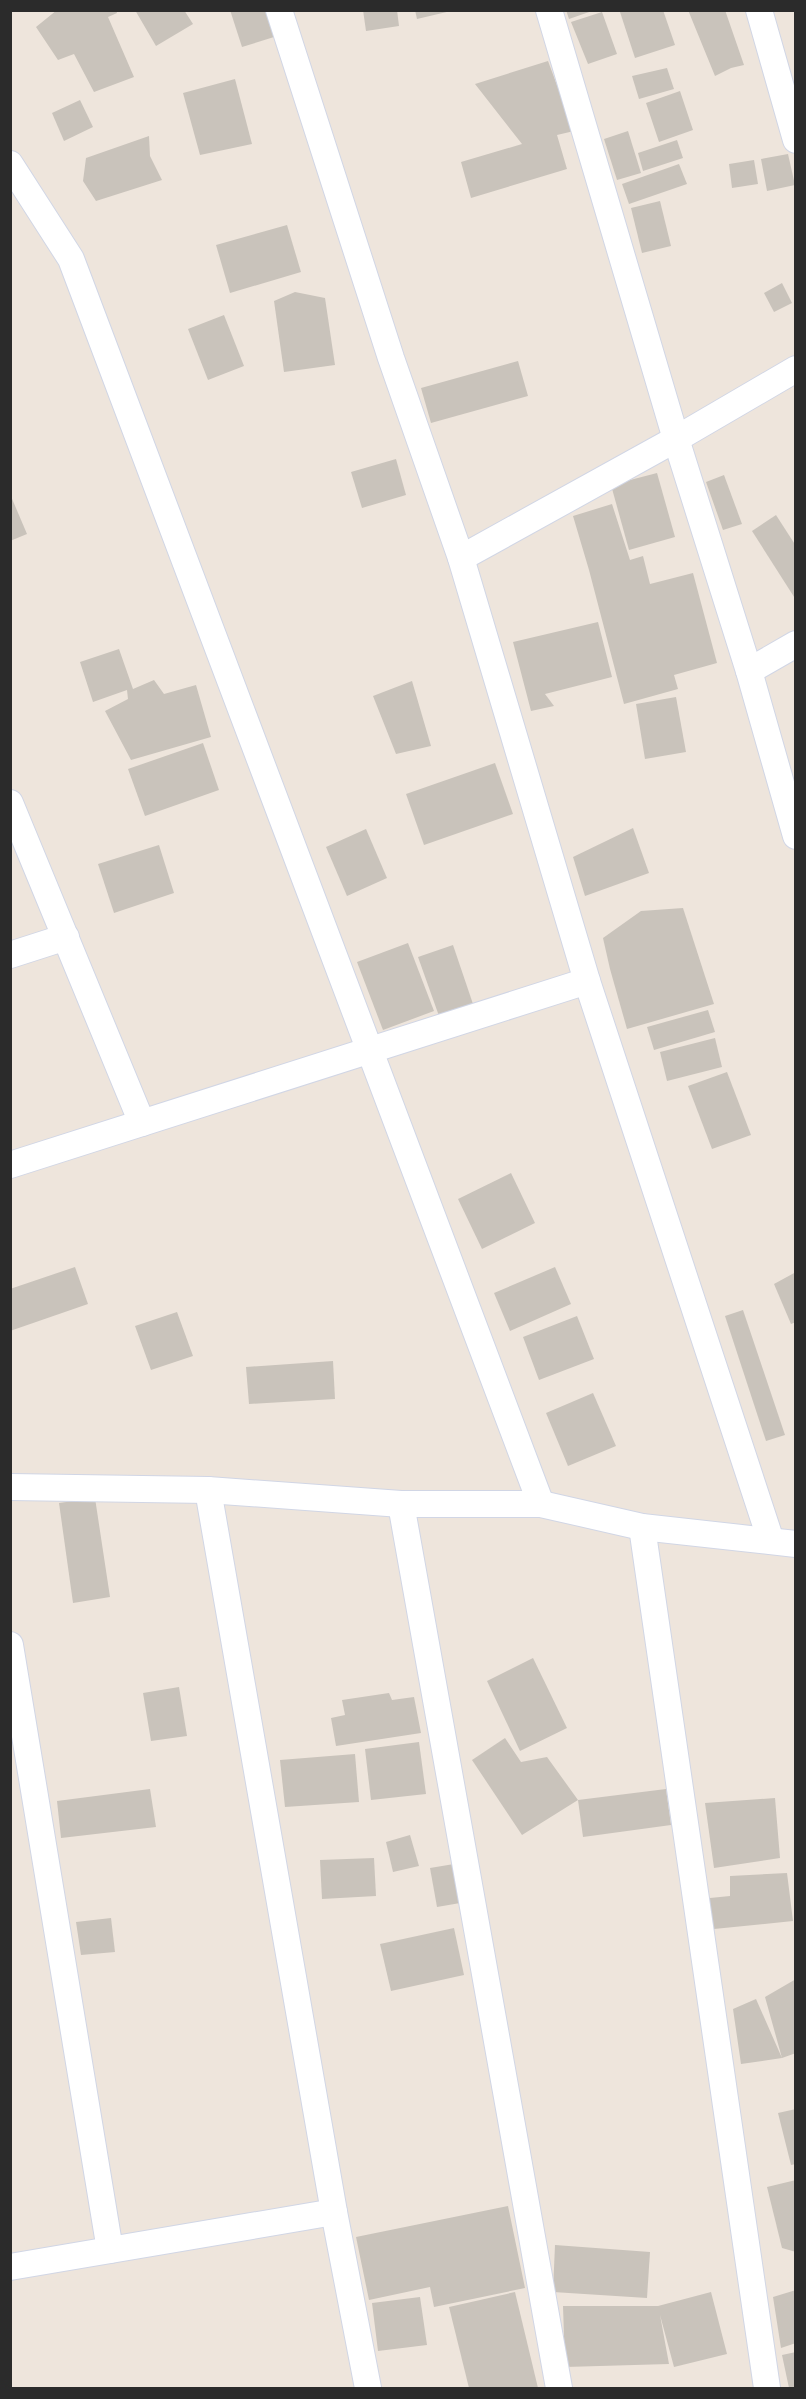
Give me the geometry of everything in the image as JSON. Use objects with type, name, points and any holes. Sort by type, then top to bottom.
[{"type":"street","points":[[10,1487],[208,1490],[401,1504],[541,1504],[642,1527],[783,1542],[586,981],[461,558],[391,358],[279,10]]},
{"type":"street","points":[[549,10],[676,439],[749,671],[795,836]]},
{"type":"street","points":[[759,10],[795,140]]},
{"type":"street","points":[[10,164],[71,259],[541,1504]]},
{"type":"street","points":[[461,558],[676,439],[795,369]]},
{"type":"street","points":[[749,671],[795,644]]},
{"type":"street","points":[[10,802],[142,1123]]},
{"type":"street","points":[[10,955],[66,937]]},
{"type":"street","points":[[10,1165],[586,981]]},
{"type":"street","points":[[208,1490],[334,2212],[368,2388]]},
{"type":"street","points":[[401,1504],[559,2388]]},
{"type":"street","points":[[642,1527],[767,2388]]},
{"type":"street","points":[[10,1645],[16,1708],[110,2250]]},
{"type":"street","points":[[10,2267],[334,2212]]},
{"type":"building","points":[[57,10],[116,10],[117,13],[108,17],[134,77],[94,92],[74,54],[58,60],[36,27]]},
{"type":"building","points":[[135,10],[184,10],[193,24],[156,46]]},
{"type":"building","points":[[230,10],[266,10],[274,37],[242,47]]},
{"type":"building","points":[[363,10],[397,10],[399,26],[366,31]]},
{"type":"building","points":[[415,10],[451,10],[451,11],[417,19]]},
{"type":"building","points":[[566,10],[592,10],[592,11],[569,19]]},
{"type":"building","points":[[663,10],[675,45],[635,58],[620,12]]},
{"type":"building","points":[[688,10],[725,10],[744,65],[731,68],[715,76]]},
{"type":"building","points":[[602,12],[617,54],[588,64],[571,22]]},
{"type":"building","points":[[548,61],[574,131],[557,135],[567,169],[471,198],[461,162],[522,144],[475,84]]},
{"type":"building","points":[[667,68],[674,89],[639,99],[632,76]]},
{"type":"building","points":[[235,79],[252,144],[200,155],[183,93]]},
{"type":"building","points":[[680,91],[693,130],[659,142],[646,103]]},
{"type":"building","points":[[80,100],[93,127],[64,141],[52,113]]},
{"type":"building","points":[[628,131],[641,173],[617,180],[604,139]]},
{"type":"building","points":[[149,136],[150,156],[162,180],[96,201],[83,181],[86,158]]},
{"type":"building","points":[[677,140],[683,158],[643,171],[638,153]]},
{"type":"building","points":[[788,154],[795,185],[767,191],[761,159]]},
{"type":"building","points":[[754,160],[758,184],[732,188],[729,164]]},
{"type":"building","points":[[679,164],[687,184],[629,204],[622,184]]},
{"type":"building","points":[[660,201],[671,246],[642,253],[631,208]]},
{"type":"building","points":[[287,225],[301,272],[230,293],[216,245]]},
{"type":"building","points":[[782,283],[792,303],[774,312],[764,293]]},
{"type":"building","points":[[295,292],[325,298],[335,365],[284,372],[274,301]]},
{"type":"building","points":[[224,315],[244,366],[208,380],[188,329]]},
{"type":"building","points":[[518,361],[528,396],[431,423],[421,388]]},
{"type":"building","points":[[396,459],[406,495],[362,508],[351,472]]},
{"type":"building","points":[[657,473],[675,537],[629,550],[611,485]]},
{"type":"building","points":[[724,475],[742,524],[723,530],[706,482]]},
{"type":"building","points":[[10,494],[27,534],[10,541]]},
{"type":"building","points":[[612,504],[630,560],[643,556],[650,584],[693,573],[717,663],[674,675],[678,689],[624,704],[573,516]]},
{"type":"building","points":[[776,515],[796,546],[796,600],[752,531]]},
{"type":"building","points":[[598,622],[612,677],[545,694],[554,706],[531,711],[513,642]]},
{"type":"building","points":[[119,649],[133,689],[154,680],[164,694],[196,685],[211,737],[131,760],[105,711],[128,699],[127,690],[93,702],[80,662]]},
{"type":"building","points":[[412,681],[431,746],[396,754],[373,696]]},
{"type":"building","points":[[676,697],[686,752],[645,759],[636,704]]},
{"type":"building","points":[[203,743],[219,790],[145,816],[128,769]]},
{"type":"building","points":[[495,763],[513,814],[424,845],[406,794]]},
{"type":"building","points":[[633,828],[649,873],[585,896],[573,857]]},
{"type":"building","points":[[366,829],[387,878],[347,896],[326,847]]},
{"type":"building","points":[[159,845],[174,893],[114,913],[98,864]]},
{"type":"building","points":[[683,908],[714,1004],[627,1029],[603,938],[641,911]]},
{"type":"building","points":[[408,943],[434,1011],[383,1030],[357,962]]},
{"type":"building","points":[[453,945],[473,1004],[439,1016],[418,957]]},
{"type":"building","points":[[708,1010],[715,1032],[654,1050],[647,1027]]},
{"type":"building","points":[[715,1038],[722,1067],[667,1081],[660,1052]]},
{"type":"building","points":[[727,1072],[751,1135],[712,1149],[688,1086]]},
{"type":"building","points":[[511,1173],[535,1223],[482,1249],[458,1199]]},
{"type":"building","points":[[75,1267],[88,1304],[10,1331],[10,1289]]},
{"type":"building","points":[[555,1267],[571,1304],[510,1331],[494,1293]]},
{"type":"building","points":[[796,1272],[796,1322],[791,1324],[774,1284]]},
{"type":"building","points":[[743,1310],[785,1435],[766,1441],[725,1316]]},
{"type":"building","points":[[177,1312],[193,1356],[151,1370],[135,1326]]},
{"type":"building","points":[[577,1316],[594,1359],[539,1380],[523,1337]]},
{"type":"building","points":[[333,1361],[335,1399],[249,1404],[246,1367]]},
{"type":"building","points":[[593,1393],[616,1446],[568,1466],[546,1413]]},
{"type":"building","points":[[95,1498],[110,1597],[73,1603],[59,1503]]},
{"type":"building","points":[[533,1658],[567,1728],[520,1751],[487,1681]]},
{"type":"building","points":[[179,1687],[187,1736],[151,1741],[143,1693]]},
{"type":"building","points":[[389,1693],[392,1700],[414,1697],[421,1733],[336,1746],[331,1718],[345,1715],[342,1700]]},
{"type":"building","points":[[505,1738],[521,1762],[547,1757],[578,1800],[522,1835],[472,1760]]},
{"type":"building","points":[[419,1742],[426,1794],[371,1800],[365,1749]]},
{"type":"building","points":[[355,1754],[359,1802],[285,1807],[280,1760]]},
{"type":"building","points":[[150,1789],[156,1827],[61,1838],[57,1801]]},
{"type":"building","points":[[666,1789],[671,1825],[583,1837],[578,1800]]},
{"type":"building","points":[[775,1798],[780,1858],[714,1868],[705,1803]]},
{"type":"building","points":[[410,1835],[419,1866],[393,1872],[386,1842]]},
{"type":"building","points":[[374,1858],[376,1896],[322,1899],[320,1860]]},
{"type":"building","points":[[460,1863],[466,1902],[437,1907],[430,1868]]},
{"type":"building","points":[[787,1873],[793,1921],[704,1930],[710,1898],[730,1896],[730,1876]]},
{"type":"building","points":[[111,1918],[115,1952],[81,1955],[76,1922]]},
{"type":"building","points":[[454,1928],[464,1975],[391,1991],[380,1944]]},
{"type":"building","points":[[796,1979],[796,2053],[782,2058],[765,1997]]},
{"type":"building","points":[[756,1999],[782,2058],[741,2064],[733,2009]]},
{"type":"building","points":[[796,2109],[796,2164],[791,2165],[778,2113]]},
{"type":"building","points":[[796,2180],[796,2252],[782,2248],[767,2187]]},
{"type":"building","points":[[508,2206],[525,2288],[434,2307],[430,2287],[369,2300],[356,2237]]},
{"type":"building","points":[[555,2245],[650,2252],[647,2298],[553,2292]]},
{"type":"building","points":[[796,2290],[796,2343],[781,2348],[773,2297]]},
{"type":"building","points":[[515,2292],[538,2388],[469,2388],[449,2307]]},
{"type":"building","points":[[711,2292],[727,2354],[674,2367],[660,2315],[669,2364],[565,2367],[563,2306],[658,2306]]},
{"type":"building","points":[[420,2297],[427,2345],[378,2351],[372,2303]]},
{"type":"building","points":[[796,2352],[796,2388],[789,2388],[782,2355]]}]
